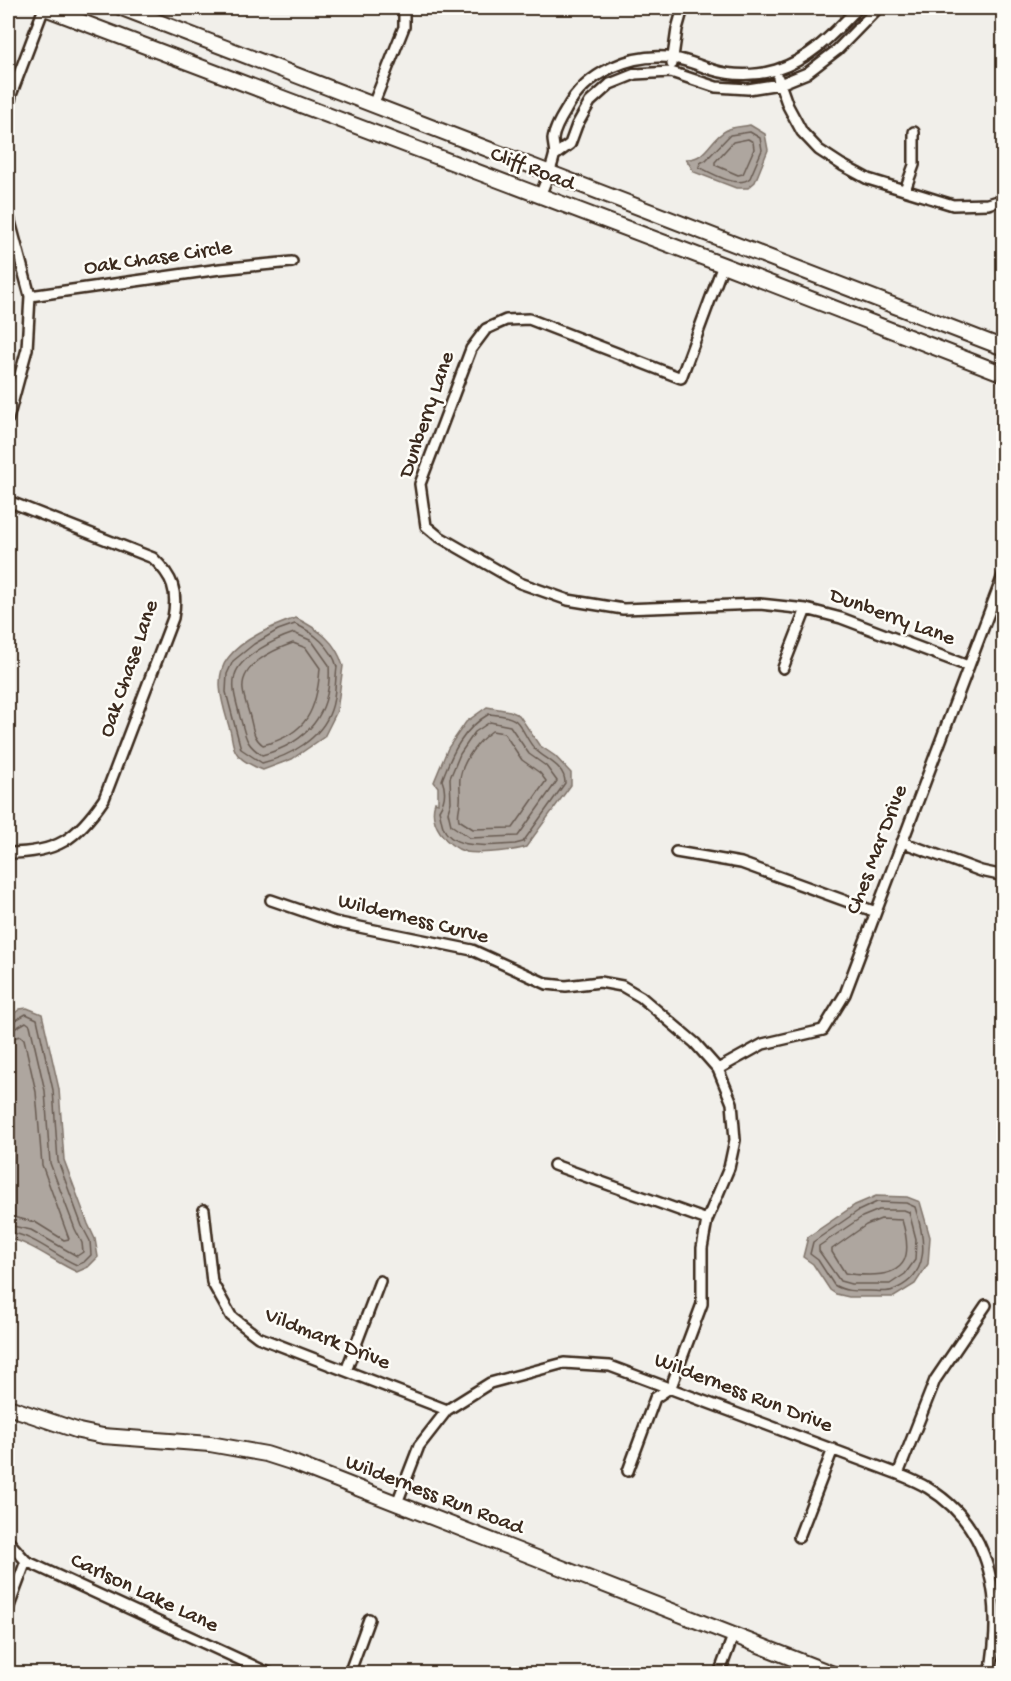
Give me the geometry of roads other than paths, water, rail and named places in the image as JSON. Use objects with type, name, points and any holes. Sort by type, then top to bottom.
[{"type":"main road","name":"Cliff Road","points":[[45,8],[1004,374]]},
{"type":"main road","name":"Cliff Road","points":[[122,8],[1004,348]]},
{"type":"main road","name":"Wilderness Run Road","points":[[8,1407],[79,1431],[103,1436],[210,1444],[266,1454],[833,1674]]},
{"type":"street","points":[[8,113],[11,95],[45,8]]},
{"type":"street","points":[[373,105],[404,27],[404,8]]},
{"type":"street","points":[[671,72],[677,29],[683,8]]},
{"type":"street","points":[[540,196],[555,155],[554,134],[579,89],[594,77],[630,60],[649,57],[673,58],[738,75],[775,70],[801,60],[816,50],[858,8]]},
{"type":"street","points":[[555,155],[570,144],[577,125],[590,102],[610,84],[635,74],[671,72],[716,87],[748,89],[780,84],[807,73],[822,62],[878,8]]},
{"type":"street","points":[[775,70],[788,106],[802,132],[819,150],[868,179],[953,205],[988,204],[1004,199]]},
{"type":"street","points":[[905,190],[914,165],[914,132]]},
{"type":"street","points":[[8,214],[30,296],[27,349],[8,419]]},
{"type":"street","name":"Oak Chase Circle","points":[[30,296],[220,269],[292,262]]},
{"type":"street","name":"Dunberry Lane","points":[[723,265],[681,378],[529,320],[506,320],[486,329],[471,349],[420,484],[426,526],[438,537],[520,583],[568,600],[622,609],[760,604],[806,609],[841,618],[968,666]]},
{"type":"street","name":"Oak Chase Lane","points":[[8,501],[153,558],[164,569],[173,584],[176,602],[173,618],[104,799],[87,824],[67,840],[34,853],[8,853]]},
{"type":"street","name":"Ches Mar Drive","points":[[718,1069],[763,1044],[824,1030],[845,994],[1004,573]]},
{"type":"street","points":[[783,668],[806,609]]},
{"type":"street","points":[[902,842],[981,871],[1004,876]]},
{"type":"street","points":[[676,852],[741,863],[876,912]]},
{"type":"street","name":"Wilderness Curve","points":[[271,900],[335,922],[472,950],[547,984],[566,986],[600,982],[622,986],[641,997],[686,1036],[718,1069],[732,1103],[735,1140],[729,1168],[707,1220],[702,1248],[702,1304],[671,1387]]},
{"type":"street","points":[[554,1165],[707,1220]]},
{"type":"street","name":"Vildmark Drive","points":[[204,1210],[212,1282],[231,1316],[258,1337],[447,1410]]},
{"type":"street","points":[[346,1371],[380,1281]]},
{"type":"street","points":[[898,1474],[935,1380],[986,1305]]},
{"type":"street","name":"Wilderness Run Drive","points":[[397,1503],[418,1446],[447,1410],[490,1383],[564,1363],[610,1366],[898,1474],[928,1488],[954,1508],[975,1535],[989,1565],[995,1599],[994,1653],[990,1674]]},
{"type":"street","points":[[628,1471],[655,1398],[671,1387]]},
{"type":"street","points":[[800,1537],[833,1449]]},
{"type":"street","name":"Carlson Lake Lane","points":[[8,1540],[26,1561],[271,1674]]},
{"type":"street","points":[[8,1609],[26,1561]]},
{"type":"street","points":[[349,1674],[369,1619]]},
{"type":"street","points":[[719,1674],[733,1636]]},
{"type":"water","points":[[750,125],[765,134],[768,150],[755,182],[748,188],[736,188],[694,172],[686,159],[699,156],[727,130]]},
{"type":"water","points":[[296,618],[325,637],[340,657],[343,666],[337,711],[324,737],[292,759],[263,770],[244,760],[235,750],[221,693],[221,675],[223,666],[234,651],[250,639]]},
{"type":"water","points":[[487,707],[519,715],[539,745],[555,756],[571,773],[571,785],[526,847],[496,852],[466,852],[452,845],[440,833],[436,825],[434,810],[435,802],[438,803],[438,787],[434,782],[448,748],[466,722]]},
{"type":"water","points":[[27,1008],[42,1014],[59,1089],[64,1160],[95,1239],[98,1257],[88,1267],[77,1272],[34,1248],[8,1238],[8,1018],[20,1009]]},
{"type":"water","points":[[876,1196],[907,1197],[920,1202],[930,1237],[928,1264],[915,1284],[894,1297],[849,1297],[836,1294],[830,1290],[813,1264],[803,1257],[808,1237],[855,1205]]}]
